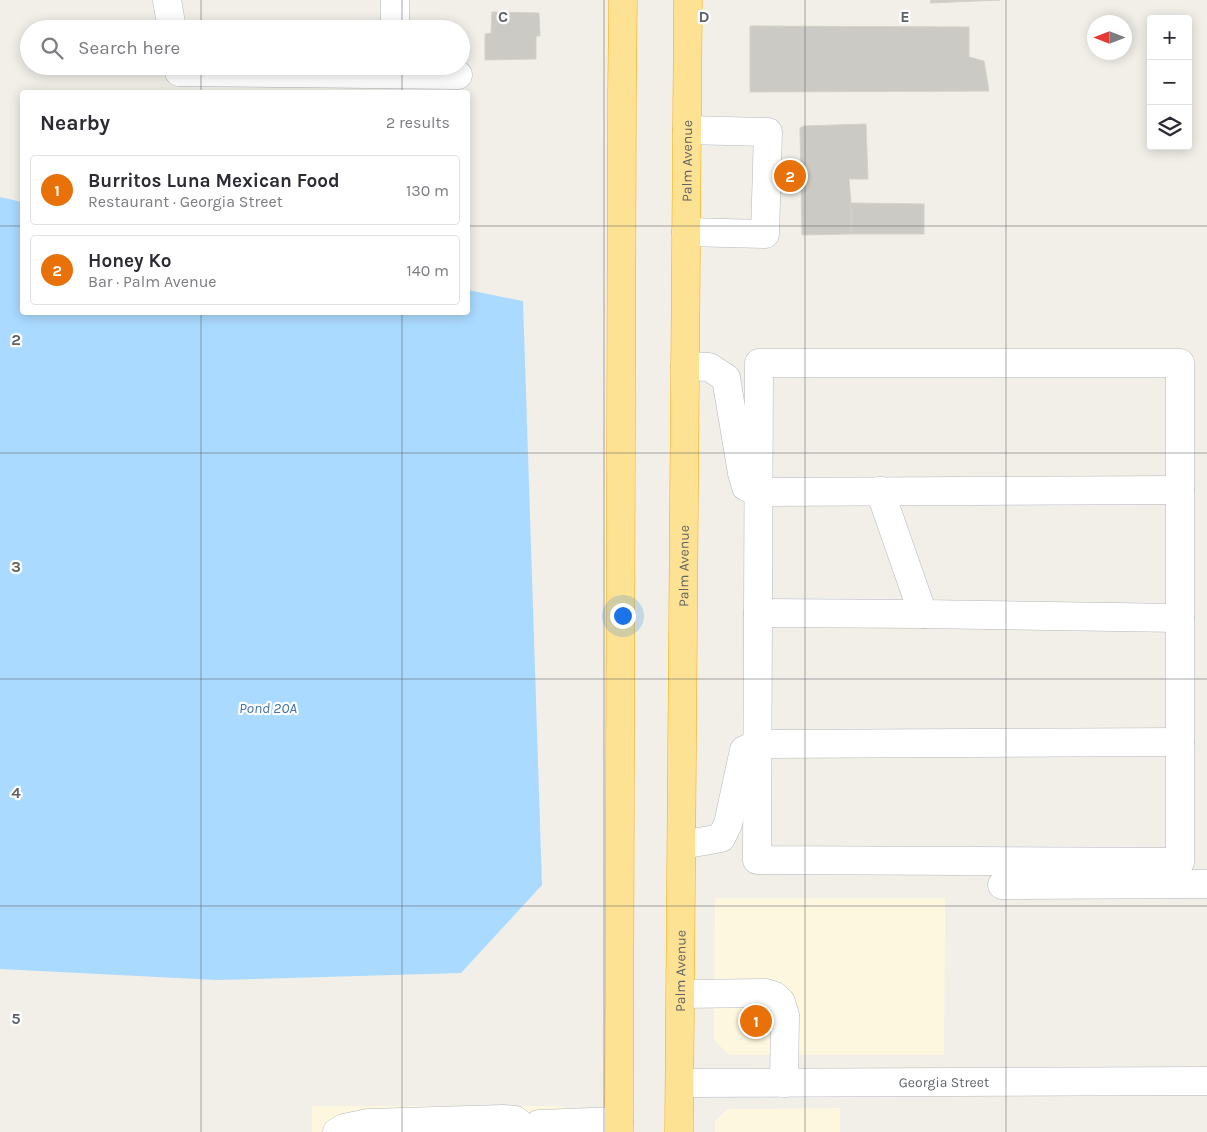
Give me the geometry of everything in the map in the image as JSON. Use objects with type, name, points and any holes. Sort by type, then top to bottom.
[{"type":"highway","points":[[619,1126],[621,133],[623,0]]},
{"type":"highway","name":"Palm Avenue","points":[[679,1132],[688,0]]},
{"type":"street","points":[[167,0],[170,20]]},
{"type":"street","points":[[394,20],[395,0]]},
{"type":"street","points":[[686,232],[765,234],[768,132],[687,130]]},
{"type":"street","points":[[759,363],[1180,363],[1180,862],[758,860],[759,492],[759,363]]},
{"type":"street","points":[[685,366],[709,367],[726,378],[746,487],[759,492],[1180,490]]},
{"type":"street","points":[[880,491],[923,614]]},
{"type":"street","points":[[758,613],[1180,618]]},
{"type":"street","points":[[682,845],[721,838],[728,824],[744,750],[758,744],[1180,742]]},
{"type":"street","points":[[1002,884],[1207,884]]},
{"type":"street","points":[[681,994],[766,993],[775,996],[781,1002],[785,1016],[784,1083]]},
{"type":"street","name":"Georgia Street","points":[[680,1083],[1207,1081]]},
{"type":"street","points":[[340,1131],[368,1123],[503,1118],[515,1120],[529,1132]]},
{"type":"street","points":[[534,1132],[540,1124],[619,1126]]},
{"type":"shaded area","points":[[715,898],[945,898],[944,1055],[729,1055],[714,1040]]},
{"type":"shaded area","points":[[312,1106],[558,1106],[580,1110],[582,1132],[312,1132]]},
{"type":"shaded area","points":[[840,1108],[840,1132],[715,1132],[715,1121],[727,1109]]},
{"type":"water","name":"Pond 20A","points":[[0,197],[20,202],[20,315],[470,315],[470,290],[523,301],[542,885],[461,973],[217,980],[0,969]]},
{"type":"building","points":[[931,0],[1000,0],[930,3]]},
{"type":"building","points":[[492,12],[539,13],[540,36],[536,36],[536,59],[485,60],[485,34],[491,33]]},
{"type":"building","points":[[750,26],[969,27],[969,57],[984,61],[989,91],[750,92]]},
{"type":"building","points":[[866,124],[868,179],[849,179],[851,234],[802,235],[800,128],[804,126]]},
{"type":"building","points":[[851,203],[924,204],[924,234],[851,234]]},
{"type":"place","name":"Honey Ko","points":[[790,176]]},
{"type":"place","name":"Burritos Luna Mexican Food","points":[[756,1021]]}]
